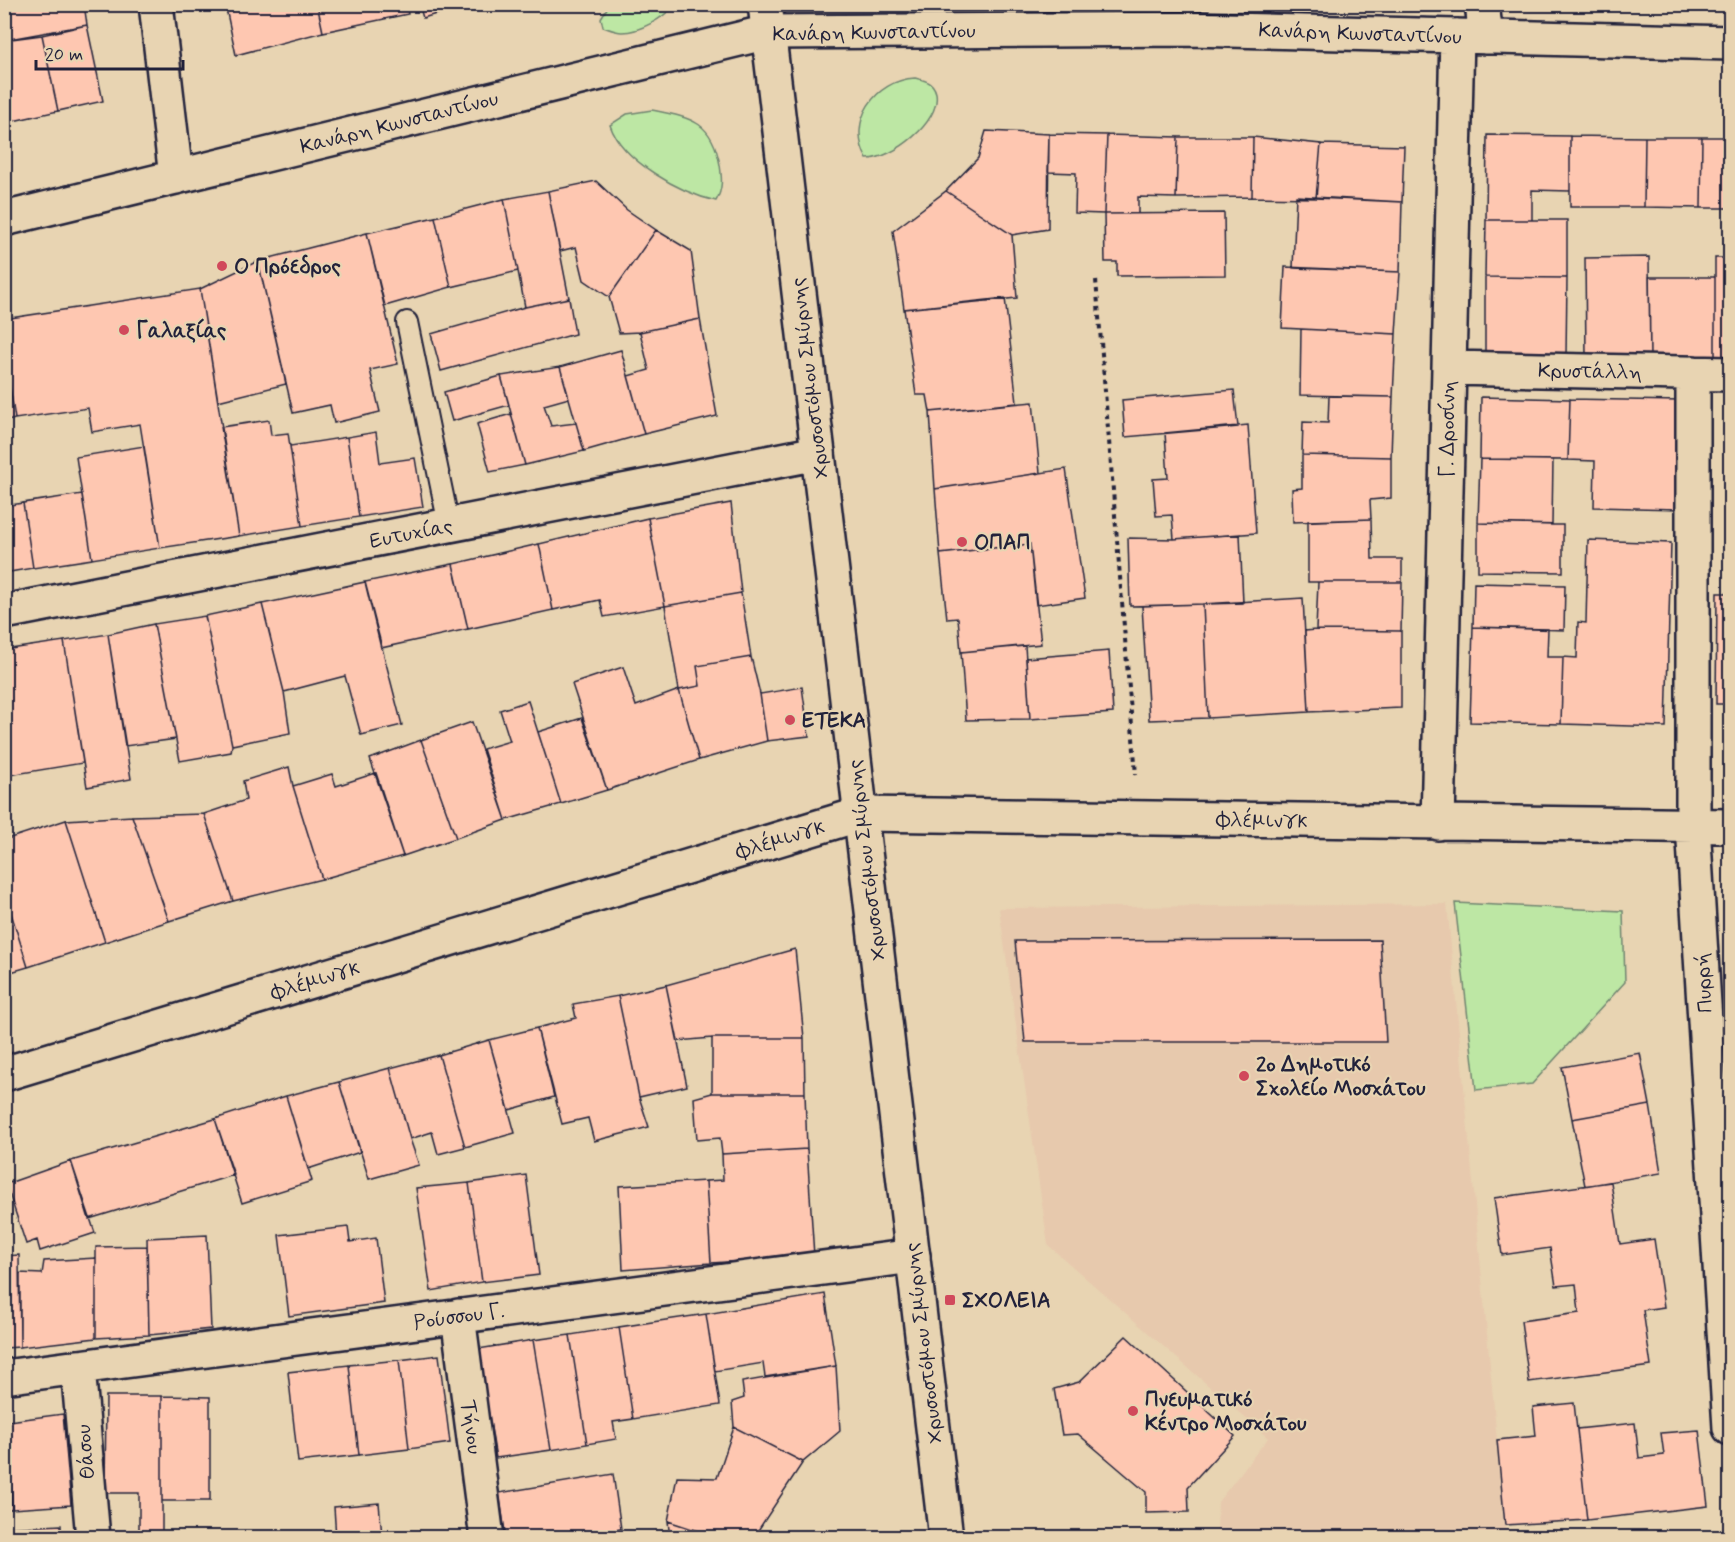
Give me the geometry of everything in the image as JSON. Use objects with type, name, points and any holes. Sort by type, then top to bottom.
[{"type":"street","points":[[156,4],[176,177]]},
{"type":"street","name":"Γ. Δροσίνη","points":[[1438,823],[1449,368],[1472,36],[1482,4]]},
{"type":"street","name":"Κανάρη Κωνσταντίνου","points":[[4,219],[176,177],[767,18],[1189,17],[1472,36],[1731,43]]},
{"type":"street","name":"Χρυσοστόμου Σμύρνης","points":[[767,18],[946,1538]]},
{"type":"street","name":"Κρυστάλλη","points":[[1449,368],[1731,374]]},
{"type":"street","name":"Πυρρή","points":[[1693,373],[1693,825],[1731,1428]]},
{"type":"street","name":"Ευτυχίας","points":[[4,612],[818,453]]},
{"type":"street","name":"Φλέμινγκ","points":[[4,1074],[861,814],[1731,826]]},
{"type":"street","name":"Ρούσσου Γ.","points":[[4,1377],[913,1256]]},
{"type":"street","name":"Τήνου","points":[[458,1317],[487,1538]]},
{"type":"street","name":"Θάσου","points":[[78,1367],[93,1538]]},
{"type":"lane","points":[[406,322],[449,525]]},
{"type":"path","points":[[1096,280],[1139,818]]},
{"type":"shaded area","name":"2ο Δημοτικό Σχολείο Μοσχάτου","points":[[1447,904],[1506,1537],[1217,1537],[1218,1502],[1268,1438],[1048,1245],[999,908]]},
{"type":"green space","points":[[609,5],[674,5],[651,23],[636,30],[622,32],[603,27],[601,18]]},
{"type":"green space","points":[[915,78],[930,83],[935,90],[936,104],[931,116],[923,127],[902,146],[889,153],[867,159],[861,145],[860,131],[862,118],[868,105],[888,86]]},
{"type":"green space","points":[[652,110],[689,119],[706,130],[712,139],[720,165],[721,188],[716,201],[686,191],[654,174],[627,151],[617,138],[610,125],[627,114]]},
{"type":"green space","points":[[1455,903],[1623,911],[1625,982],[1532,1084],[1476,1090]]},
{"type":"building","points":[[4,4],[84,4],[87,25],[4,40]]},
{"type":"building","points":[[225,4],[317,4],[323,32],[236,55]]},
{"type":"building","points":[[317,4],[406,4],[408,14],[323,32]]},
{"type":"building","points":[[419,4],[469,4],[423,18]]},
{"type":"building","points":[[87,25],[103,101],[58,111],[42,35]]},
{"type":"building","points":[[42,35],[58,111],[4,123],[4,40]]},
{"type":"building","points":[[986,131],[1049,134],[1048,229],[1012,235],[946,191],[978,158]]},
{"type":"building","points":[[1049,134],[1107,135],[1104,214],[1075,213],[1076,173],[1048,172]]},
{"type":"building","points":[[1107,135],[1178,137],[1176,198],[1138,197],[1138,214],[1104,214]]},
{"type":"building","points":[[1487,135],[1570,136],[1570,191],[1532,190],[1532,220],[1486,220]]},
{"type":"building","points":[[1570,136],[1645,137],[1644,207],[1570,207]]},
{"type":"building","points":[[1178,137],[1253,137],[1252,197],[1176,198]]},
{"type":"building","points":[[1253,137],[1321,144],[1316,198],[1252,197]]},
{"type":"building","points":[[1645,137],[1702,137],[1701,208],[1644,207]]},
{"type":"building","points":[[1702,137],[1730,137],[1730,208],[1701,208]]},
{"type":"building","points":[[1321,144],[1404,146],[1402,202],[1316,198]]},
{"type":"building","points":[[596,181],[627,210],[656,230],[609,297],[584,280],[576,247],[560,251],[548,191]]},
{"type":"building","points":[[548,191],[569,298],[525,307],[504,199]]},
{"type":"building","points":[[946,191],[1012,235],[1017,298],[904,309],[893,231]]},
{"type":"building","points":[[1296,196],[1402,202],[1400,272],[1293,268]]},
{"type":"building","points":[[504,199],[518,271],[451,287],[435,217]]},
{"type":"building","points":[[1224,213],[1225,275],[1117,276],[1117,262],[1105,262],[1104,214]]},
{"type":"building","points":[[435,217],[451,287],[385,306],[367,233]]},
{"type":"building","points":[[1486,220],[1567,220],[1567,278],[1485,277]]},
{"type":"building","points":[[656,230],[691,251],[700,319],[640,332],[619,333],[609,297]]},
{"type":"building","points":[[367,233],[398,364],[370,370],[380,412],[334,423],[330,405],[293,413],[258,261]]},
{"type":"building","points":[[1649,257],[1650,359],[1586,357],[1585,258]]},
{"type":"building","points":[[1715,258],[1730,258],[1730,360],[1715,359]]},
{"type":"building","points":[[258,261],[286,384],[218,401],[200,289]]},
{"type":"building","points":[[1285,267],[1400,272],[1396,334],[1282,328]]},
{"type":"building","points":[[1485,277],[1567,278],[1566,356],[1485,355]]},
{"type":"building","points":[[1649,277],[1715,277],[1715,359],[1650,359]]},
{"type":"building","points":[[200,289],[239,536],[160,548],[140,424],[92,432],[88,408],[15,419],[4,348],[4,319]]},
{"type":"building","points":[[569,298],[575,334],[441,371],[431,334],[525,307]]},
{"type":"building","points":[[1005,298],[1017,403],[930,412],[927,395],[916,395],[904,309]]},
{"type":"building","points":[[700,319],[717,416],[644,434],[628,376],[649,370],[640,332]]},
{"type":"building","points":[[1301,329],[1396,334],[1393,397],[1300,395]]},
{"type":"building","points":[[4,348],[15,419],[4,422]]},
{"type":"building","points":[[621,350],[644,434],[584,451],[560,367]]},
{"type":"building","points":[[560,367],[569,398],[544,405],[551,426],[576,423],[584,451],[525,465],[501,376]]},
{"type":"building","points":[[501,376],[509,405],[452,421],[444,392]]},
{"type":"building","points":[[1234,390],[1238,427],[1125,437],[1122,400]]},
{"type":"building","points":[[1329,396],[1393,397],[1391,457],[1302,455],[1303,422],[1328,423]]},
{"type":"building","points":[[1481,397],[1570,399],[1568,460],[1480,459]]},
{"type":"building","points":[[1570,399],[1680,401],[1678,509],[1594,507],[1595,461],[1568,460]]},
{"type":"building","points":[[1033,402],[1040,473],[935,489],[930,412]]},
{"type":"building","points":[[511,414],[525,465],[490,472],[477,424]]},
{"type":"building","points":[[269,420],[271,435],[288,433],[302,526],[239,536],[221,427]]},
{"type":"building","points":[[1248,425],[1256,533],[1174,539],[1172,515],[1156,516],[1153,479],[1168,478],[1165,433]]},
{"type":"building","points":[[376,432],[380,463],[415,458],[423,507],[359,517],[347,437]]},
{"type":"building","points":[[347,437],[359,517],[302,526],[290,446]]},
{"type":"building","points":[[144,446],[160,548],[92,559],[76,457]]},
{"type":"building","points":[[1302,455],[1391,457],[1391,498],[1370,500],[1371,519],[1293,522],[1292,489],[1302,488]]},
{"type":"building","points":[[1480,459],[1553,460],[1552,525],[1478,523]]},
{"type":"building","points":[[1066,469],[1085,598],[1036,605],[1030,544],[940,554],[935,489]]},
{"type":"building","points":[[82,494],[92,559],[33,568],[23,503]]},
{"type":"building","points":[[23,503],[33,568],[4,573],[4,506]]},
{"type":"building","points":[[731,503],[741,593],[665,606],[648,518]]},
{"type":"building","points":[[648,518],[665,606],[604,617],[600,600],[553,610],[539,544]]},
{"type":"building","points":[[1371,519],[1372,559],[1402,559],[1402,582],[1308,582],[1308,521]]},
{"type":"building","points":[[1478,523],[1563,525],[1563,572],[1478,571]]},
{"type":"building","points":[[1240,534],[1243,603],[1130,606],[1128,538],[1174,539]]},
{"type":"building","points":[[1588,540],[1671,543],[1666,727],[1561,724],[1563,657],[1577,658],[1578,622],[1586,623]]},
{"type":"building","points":[[539,544],[553,610],[468,629],[453,564]]},
{"type":"building","points":[[1030,544],[1041,644],[961,652],[958,618],[947,619],[940,554]]},
{"type":"building","points":[[453,564],[468,629],[381,648],[365,582]]},
{"type":"building","points":[[365,582],[402,725],[361,735],[345,676],[284,692],[262,604]]},
{"type":"building","points":[[1318,582],[1402,582],[1401,631],[1316,630]]},
{"type":"building","points":[[1474,583],[1565,585],[1564,630],[1473,627]]},
{"type":"building","points":[[741,593],[751,657],[697,666],[700,686],[679,690],[665,606]]},
{"type":"building","points":[[1717,593],[1730,593],[1730,704],[1716,704]]},
{"type":"building","points":[[1303,598],[1309,712],[1208,718],[1203,604]]},
{"type":"building","points":[[262,604],[284,692],[290,733],[232,745],[205,616]]},
{"type":"building","points":[[1203,604],[1208,718],[1149,720],[1142,606]]},
{"type":"building","points":[[205,616],[232,745],[231,752],[180,761],[154,624]]},
{"type":"building","points":[[154,624],[176,739],[125,746],[108,634]]},
{"type":"building","points":[[1473,627],[1548,629],[1547,657],[1563,657],[1561,724],[1470,722]]},
{"type":"building","points":[[1305,631],[1401,631],[1401,708],[1309,712]]},
{"type":"building","points":[[108,634],[131,779],[87,787],[64,641]]},
{"type":"building","points":[[64,641],[83,763],[10,775],[4,742],[4,650]]},
{"type":"building","points":[[1025,646],[1030,719],[966,720],[961,652]]},
{"type":"building","points":[[1109,651],[1113,713],[1030,719],[1026,658]]},
{"type":"building","points":[[751,657],[760,694],[767,741],[699,760],[679,690],[700,686],[697,666]]},
{"type":"building","points":[[623,667],[636,706],[679,690],[699,760],[607,790],[572,684]]},
{"type":"building","points":[[802,687],[809,736],[767,741],[760,694]]},
{"type":"building","points":[[528,701],[561,804],[506,820],[483,749],[510,741],[500,710]]},
{"type":"building","points":[[582,718],[607,790],[561,804],[538,732]]},
{"type":"building","points":[[472,722],[506,820],[456,838],[421,740]]},
{"type":"building","points":[[421,740],[456,838],[403,856],[370,759]]},
{"type":"building","points":[[289,767],[322,879],[233,901],[204,814],[246,800],[243,781]]},
{"type":"building","points":[[376,773],[403,856],[322,879],[293,786],[332,774],[336,786]]},
{"type":"building","points":[[204,814],[233,901],[169,921],[132,816]]},
{"type":"building","points":[[132,816],[169,921],[105,942],[66,820]]},
{"type":"building","points":[[66,820],[105,942],[28,967],[4,891],[4,840]]},
{"type":"building","points":[[4,891],[28,967],[4,974]]},
{"type":"building","points":[[1380,940],[1386,1042],[1025,1042],[1015,941]]},
{"type":"building","points":[[795,949],[804,1038],[712,1038],[678,1041],[666,985]]},
{"type":"building","points":[[666,985],[687,1086],[639,1097],[618,996]]},
{"type":"building","points":[[618,996],[639,1097],[649,1127],[594,1141],[588,1118],[562,1124],[537,1028],[576,1018],[573,1004]]},
{"type":"building","points":[[537,1028],[554,1097],[509,1110],[489,1040]]},
{"type":"building","points":[[712,1038],[804,1038],[805,1093],[712,1093]]},
{"type":"building","points":[[489,1040],[515,1133],[465,1147],[439,1055]]},
{"type":"building","points":[[1640,1053],[1650,1105],[1572,1119],[1562,1067]]},
{"type":"building","points":[[439,1055],[465,1147],[438,1154],[432,1132],[410,1139],[390,1068]]},
{"type":"building","points":[[390,1068],[419,1165],[369,1179],[339,1082]]},
{"type":"building","points":[[339,1082],[360,1152],[308,1169],[286,1096]]},
{"type":"building","points":[[712,1093],[805,1093],[807,1149],[722,1154],[720,1138],[697,1140],[694,1098]]},
{"type":"building","points":[[286,1096],[312,1181],[242,1203],[215,1119]]},
{"type":"building","points":[[1650,1105],[1661,1173],[1585,1186],[1572,1119]]},
{"type":"building","points":[[215,1119],[234,1175],[89,1219],[71,1161]]},
{"type":"building","points":[[807,1149],[814,1256],[711,1263],[706,1181],[723,1180],[722,1154]]},
{"type":"building","points":[[71,1161],[95,1233],[40,1251],[37,1240],[26,1244],[6,1184]]},
{"type":"building","points":[[526,1175],[539,1275],[482,1282],[469,1183]]},
{"type":"building","points":[[706,1181],[711,1263],[623,1270],[619,1186]]},
{"type":"building","points":[[1611,1182],[1620,1244],[1654,1239],[1664,1307],[1643,1310],[1651,1366],[1529,1382],[1521,1321],[1579,1313],[1576,1284],[1556,1286],[1550,1248],[1502,1255],[1494,1198]]},
{"type":"building","points":[[469,1183],[482,1282],[431,1291],[416,1188]]},
{"type":"building","points":[[348,1227],[350,1242],[376,1238],[384,1303],[289,1316],[279,1235]]},
{"type":"building","points":[[207,1235],[211,1329],[149,1335],[147,1238]]},
{"type":"building","points":[[147,1246],[149,1335],[96,1338],[96,1247]]},
{"type":"building","points":[[19,1255],[20,1347],[4,1348],[4,1256]]},
{"type":"building","points":[[96,1258],[96,1338],[20,1347],[20,1273],[42,1274],[44,1261]]},
{"type":"building","points":[[825,1294],[836,1366],[765,1377],[763,1363],[715,1371],[706,1314]]},
{"type":"building","points":[[706,1314],[720,1405],[633,1419],[619,1327]]},
{"type":"building","points":[[619,1327],[633,1419],[613,1422],[616,1439],[587,1444],[570,1335]]},
{"type":"building","points":[[570,1335],[587,1444],[551,1450],[533,1340]]},
{"type":"building","name":"Πνευματικό Κέντρο Μοσχάτου","points":[[1126,1336],[1235,1436],[1188,1487],[1189,1512],[1146,1513],[1146,1492],[1078,1434],[1062,1435],[1054,1389],[1079,1382]]},
{"type":"building","points":[[533,1340],[551,1450],[496,1458],[478,1349]]},
{"type":"building","points":[[439,1355],[450,1443],[409,1449],[399,1360]]},
{"type":"building","points":[[399,1360],[409,1449],[359,1455],[349,1365]]},
{"type":"building","points":[[349,1365],[359,1455],[298,1462],[288,1372]]},
{"type":"building","points":[[836,1366],[840,1431],[803,1462],[734,1427],[732,1402],[744,1398],[742,1382]]},
{"type":"building","points":[[106,1396],[162,1396],[162,1534],[139,1535],[139,1493],[105,1493]]},
{"type":"building","points":[[162,1396],[210,1397],[210,1501],[162,1501]]},
{"type":"building","points":[[1574,1403],[1587,1520],[1505,1525],[1497,1440],[1536,1436],[1533,1407]]},
{"type":"building","points":[[63,1414],[71,1505],[12,1509],[9,1421]]},
{"type":"building","points":[[9,1421],[12,1509],[4,1509],[4,1422]]},
{"type":"building","points":[[1635,1423],[1639,1458],[1664,1455],[1661,1433],[1699,1430],[1708,1506],[1587,1520],[1577,1429]]},
{"type":"building","points":[[734,1427],[803,1462],[753,1538],[720,1538],[668,1521],[677,1477],[717,1478]]},
{"type":"building","points":[[613,1474],[621,1529],[572,1538],[506,1538],[499,1493]]},
{"type":"building","points":[[379,1503],[382,1536],[336,1538],[334,1507]]},
{"type":"building","points":[[668,1521],[720,1538],[670,1538]]},
{"type":"building","points":[[61,1525],[61,1538],[4,1538],[4,1528]]},
{"type":"building","points":[[621,1529],[623,1538],[572,1538]]},
{"type":"building","points":[[430,1533],[431,1538],[358,1538],[382,1536]]},
{"type":"building","points":[[123,1535],[186,1535],[186,1538],[123,1538]]},
{"type":"building","points":[[186,1535],[221,1535],[221,1538],[186,1538]]},
{"type":"place","name":"Ο Πρόεδρος","points":[[222,266]]},
{"type":"place","name":"Γαλαξίας","points":[[124,330]]},
{"type":"place","name":"ΟΠΑΠ","points":[[962,542]]},
{"type":"place","name":"ΕΤΕΚΑ","points":[[790,720]]},
{"type":"place","name":"2ο Δημοτικό Σχολείο Μοσχάτου","points":[[1244,1076]]},
{"type":"place","name":"ΣΧΟΛΕΙΑ","points":[[950,1300]]},
{"type":"place","name":"Πνευματικό Κέντρο Μοσχάτου","points":[[1133,1411]]}]
